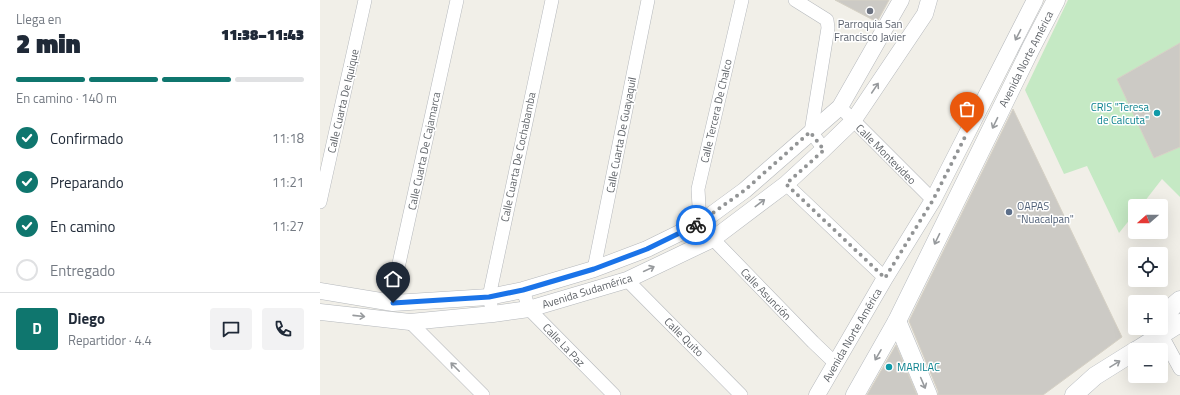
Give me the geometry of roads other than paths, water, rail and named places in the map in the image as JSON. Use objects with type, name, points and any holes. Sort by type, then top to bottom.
[{"type":"main road","name":"Avenida Norte América","points":[[855,395],[897,321],[1056,0]]},
{"type":"main road","points":[[1168,312],[1173,305],[1180,300]]},
{"type":"main road","points":[[897,321],[928,395]]},
{"type":"main road","points":[[1168,330],[1180,323]]},
{"type":"main road","points":[[1148,343],[1160,335]]},
{"type":"main road","points":[[1068,395],[1128,356]]},
{"type":"main road","points":[[1074,395],[1095,376]]},
{"type":"street","name":"Calle Cuarta De Iquique","points":[[320,202],[365,0]]},
{"type":"street","name":"Calle Cuarta De Cajamarca","points":[[393,303],[398,270],[457,0]]},
{"type":"street","name":"Calle Cuarta De Cochabamba","points":[[493,314],[489,297],[552,0]]},
{"type":"street","name":"Calle Cuarta De Guayaquil","points":[[594,269],[648,0]]},
{"type":"street","name":"Calle Tercera De Chalco","points":[[700,223],[698,189],[742,0]]},
{"type":"street","points":[[795,0],[827,20],[828,28],[810,132],[824,150]]},
{"type":"street","name":"Avenida Sudamérica","points":[[320,291],[393,303],[489,297],[523,290],[594,269],[647,249],[700,223],[745,190],[840,107],[901,0]]},
{"type":"street","name":"Avenida Sudamérica","points":[[320,312],[410,322],[529,309],[627,280],[713,240],[786,184],[824,150],[853,121],[925,14],[929,0]]},
{"type":"street","name":"Avenida Norte América","points":[[817,395],[885,278],[933,200],[1035,0]]},
{"type":"street","name":"Calle Montevideo","points":[[840,107],[933,200]]},
{"type":"street","points":[[786,184],[885,278]]},
{"type":"street","name":"Calle Asunción","points":[[700,223],[713,240],[835,363]]},
{"type":"street","name":"Calle Quito","points":[[627,280],[741,395]]},
{"type":"street","name":"Calle La Paz","points":[[523,290],[529,309],[614,395]]},
{"type":"street","points":[[410,322],[483,395]]},
{"type":"street","points":[[1163,335],[1180,369]]},
{"type":"place","name":"Parroquia San Francisco Javier","points":[[870,11]]},
{"type":"place","name":"CRIS \"Teresa de Calcuta\"","points":[[1157,113]]},
{"type":"place","name":"OAPAS \"Nuacalpan\"","points":[[1009,212]]},
{"type":"place","name":"MARILAC","points":[[889,367]]}]
